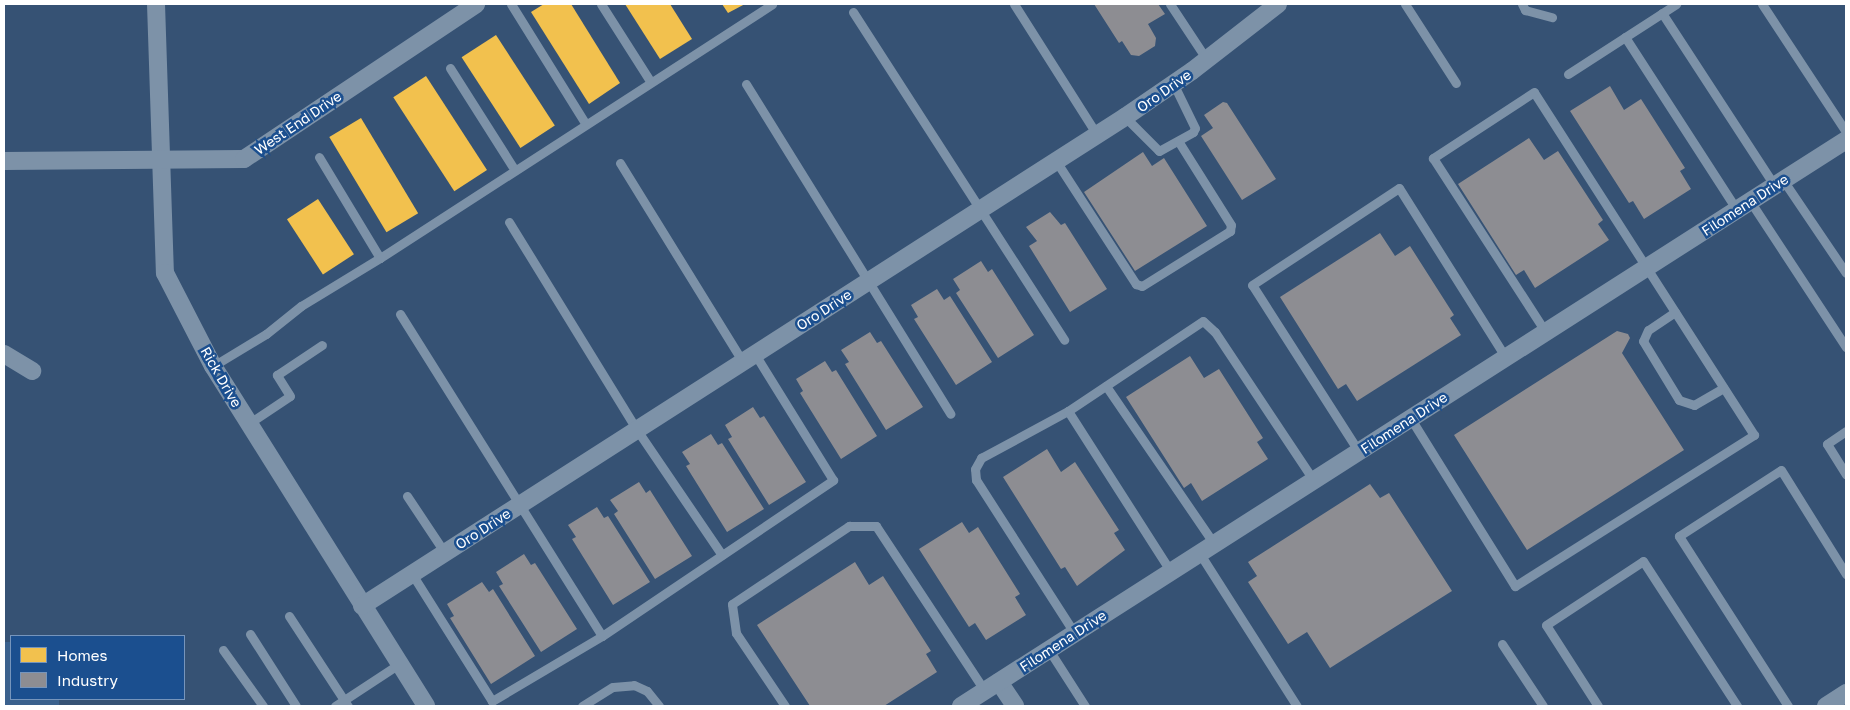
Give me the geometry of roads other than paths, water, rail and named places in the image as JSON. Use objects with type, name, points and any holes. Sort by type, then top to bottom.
[{"type":"street","name":"Rick Drive","points":[[156,4],[166,273],[213,366],[426,706]]},
{"type":"street","name":"West End Drive","points":[[4,161],[162,162],[244,159],[476,4]]},
{"type":"street","name":"Oro Drive","points":[[362,606],[1174,85],[1278,4]]},
{"type":"street","name":"Filomena Drive","points":[[962,706],[1846,140]]},
{"type":"street","points":[[4,354],[32,371]]},
{"type":"street","points":[[992,687],[1015,706]]},
{"type":"street","points":[[1826,706],[1846,693]]},
{"type":"lane","points":[[511,4],[585,123]]},
{"type":"lane","points":[[601,4],[650,81]]},
{"type":"lane","points":[[213,366],[266,334],[300,306],[380,258],[514,169],[772,4]]},
{"type":"lane","points":[[1014,4],[1097,135]]},
{"type":"lane","points":[[1170,4],[1208,60]]},
{"type":"lane","points":[[1405,4],[1456,83]]},
{"type":"lane","points":[[1522,4],[1525,10],[1552,17]]},
{"type":"lane","points":[[1568,74],[1676,4]]},
{"type":"lane","points":[[1762,4],[1846,132]]},
{"type":"lane","points":[[853,12],[979,211],[1064,340]]},
{"type":"lane","points":[[1662,12],[1779,182],[1846,273]]},
{"type":"lane","points":[[1625,37],[1743,206],[1846,348]]},
{"type":"lane","points":[[450,68],[514,169]]},
{"type":"lane","points":[[746,84],[866,283],[951,414]]},
{"type":"lane","points":[[1125,117],[1159,151],[1178,141],[1195,128],[1174,85]]},
{"type":"lane","points":[[1411,419],[1515,586],[1754,435],[1534,92],[1433,158],[1546,333]]},
{"type":"lane","points":[[1056,161],[1136,284],[1142,286],[1230,230],[1232,225],[1178,141]]},
{"type":"lane","points":[[318,156],[380,258]]},
{"type":"lane","points":[[412,574],[492,701],[602,636],[833,480],[749,358],[620,163]]},
{"type":"lane","points":[[1359,452],[1252,285],[1399,188],[1506,358]]},
{"type":"lane","points":[[509,222],[637,430],[722,555]]},
{"type":"lane","points":[[1675,312],[1648,330],[1643,341],[1679,400],[1694,405],[1724,388]]},
{"type":"lane","points":[[400,314],[602,636]]},
{"type":"lane","points":[[1074,634],[976,480],[975,469],[981,458],[1068,411],[1198,323],[1207,323],[1314,481]]},
{"type":"lane","points":[[248,424],[290,396],[278,375],[322,345]]},
{"type":"lane","points":[[1106,386],[1207,549],[1298,706]]},
{"type":"lane","points":[[1068,411],[1171,572]]},
{"type":"lane","points":[[1846,431],[1827,444],[1846,475]]},
{"type":"lane","points":[[1788,706],[1679,536],[1781,470],[1846,574]]},
{"type":"lane","points":[[407,496],[445,553]]},
{"type":"lane","points":[[785,706],[736,633],[732,604],[848,526],[876,526],[992,687]]},
{"type":"lane","points":[[1598,706],[1546,625],[1644,561],[1737,706]]},
{"type":"lane","points":[[289,616],[346,703]]},
{"type":"lane","points":[[250,634],[296,706]]},
{"type":"lane","points":[[1502,644],[1543,706]]},
{"type":"lane","points":[[223,650],[263,706]]},
{"type":"lane","points":[[1049,650],[1085,706]]},
{"type":"lane","points":[[334,706],[346,703],[399,664]]},
{"type":"lane","points":[[582,706],[613,687],[634,685],[647,690],[659,706]]},
{"type":"water","points":[[4,642],[10,642],[10,700],[59,700],[59,706],[4,706]]}]
